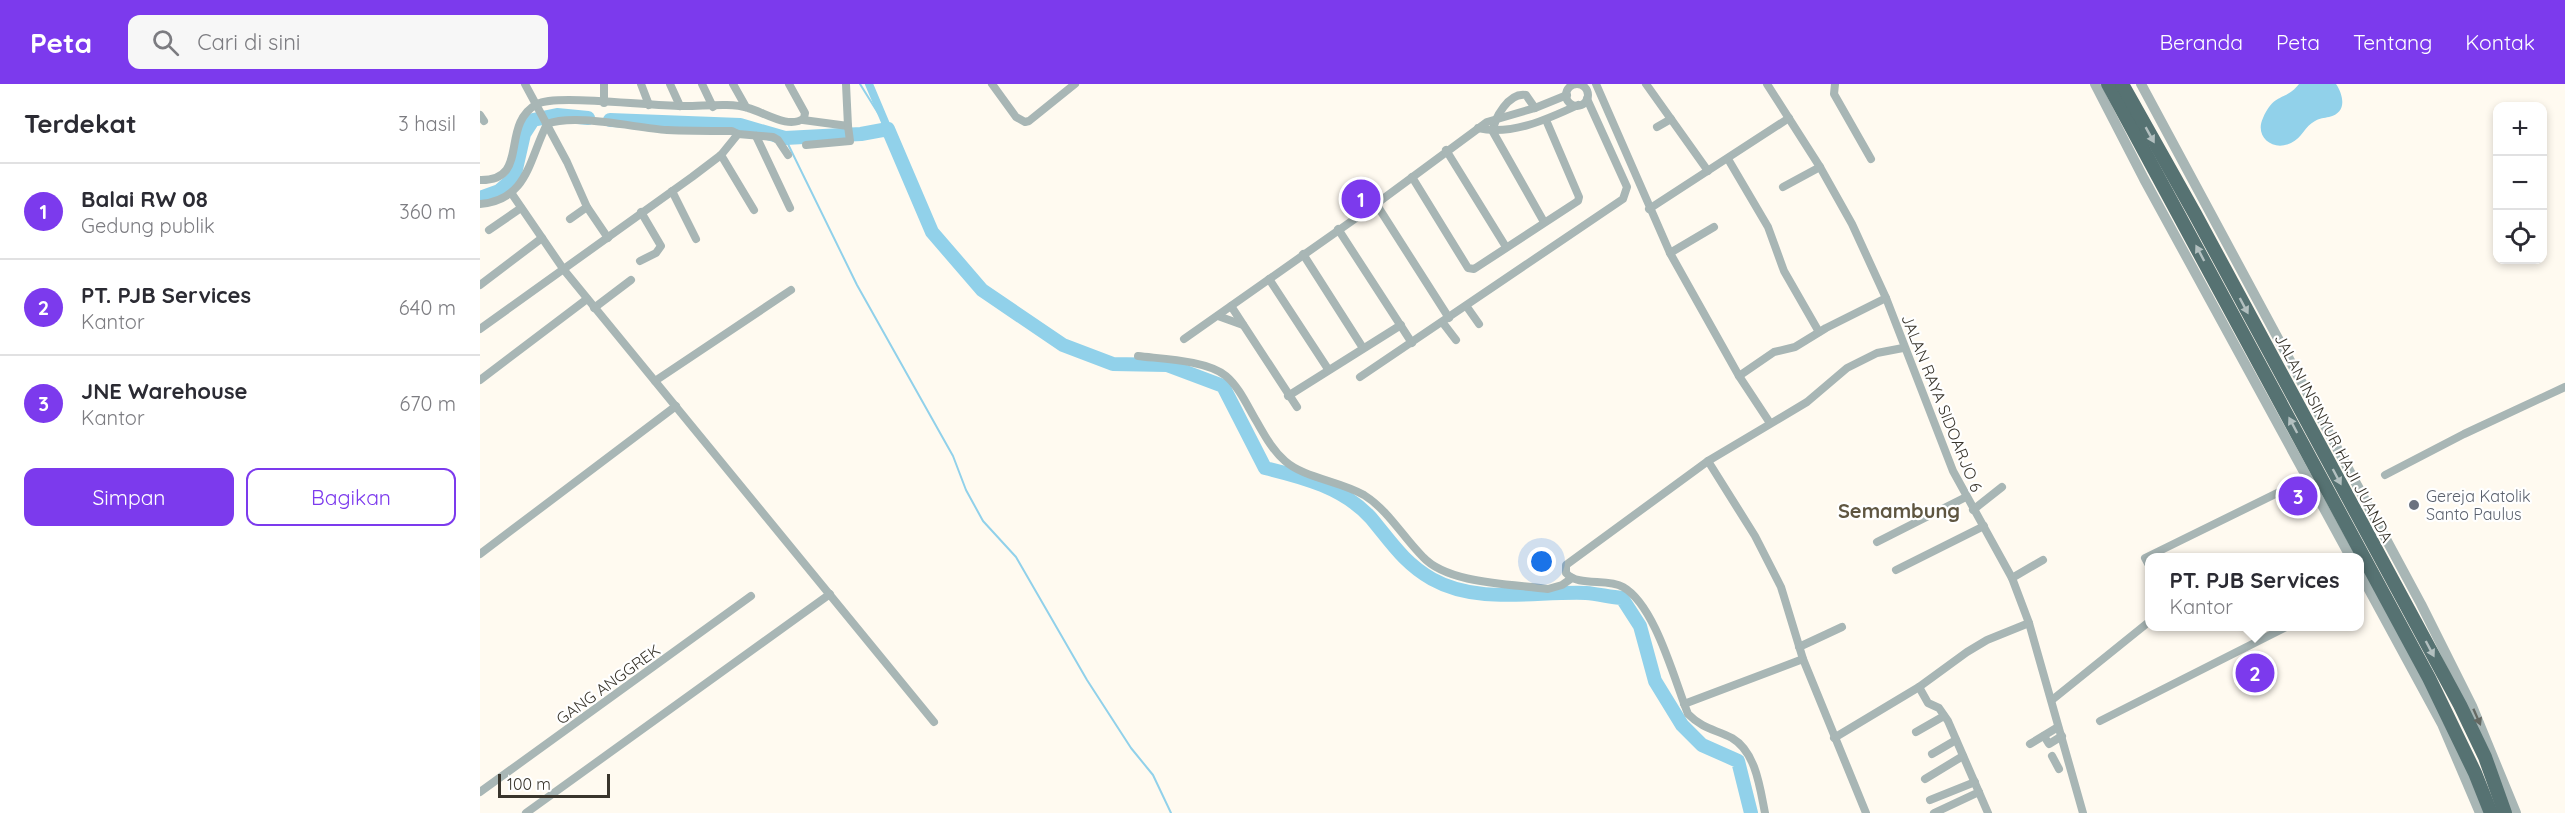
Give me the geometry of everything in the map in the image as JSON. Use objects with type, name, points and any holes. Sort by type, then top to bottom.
[{"type":"highway","name":"JALAN INSINYUR HAJI JUANDA","points":[[2108,84],[2357,553]]},
{"type":"highway","name":"JALAN INSINYUR HAJI JUANDA","points":[[2122,84],[2179,187],[2235,275],[2460,705],[2485,757],[2505,813]]},
{"type":"highway","points":[[2179,187],[2193,180]]},
{"type":"highway","name":"JALAN INSINYUR HAJI JUANDA","points":[[2364,565],[2475,773],[2491,813]]},
{"type":"street","points":[[525,84],[538,105],[587,207],[608,238]]},
{"type":"street","points":[[604,84],[604,102]]},
{"type":"street","points":[[641,84],[650,105]]},
{"type":"street","points":[[670,84],[680,106]]},
{"type":"street","points":[[702,84],[713,107]]},
{"type":"street","points":[[733,84],[746,107]]},
{"type":"street","points":[[789,84],[805,113],[803,120]]},
{"type":"street","points":[[846,84],[850,132]]},
{"type":"street","points":[[992,84],[1016,117],[1025,122],[1070,86]]},
{"type":"street","points":[[1360,377],[1467,307],[1626,195],[1627,187],[1587,99],[1588,86],[1578,84],[1570,87],[1567,95],[1570,102],[1578,105]]},
{"type":"street","points":[[1596,84],[1670,253],[1739,375],[1770,423]]},
{"type":"street","points":[[1646,84],[1708,171]]},
{"type":"street","name":"JALAN RAYA SIDOARJO 6","points":[[1767,84],[1820,167],[1852,224],[1886,298],[1903,348],[1953,471],[2012,578],[2029,623],[2083,813]]},
{"type":"street","points":[[1835,84],[1834,93],[1871,159]]},
{"type":"street","points":[[2095,84],[2144,179],[2348,553]]},
{"type":"street","name":"JALAN INSINYUR HAJI JUANDA","points":[[2141,84],[2193,180],[2235,275],[2421,604],[2472,705],[2516,813]]},
{"type":"street","points":[[1535,108],[1522,94],[1502,108],[1494,121],[1492,132],[1545,222]]},
{"type":"street","points":[[1184,339],[1376,204],[1446,150],[1487,122],[1535,108],[1567,95]]},
{"type":"street","points":[[1478,128],[1492,132],[1545,120],[1587,99]]},
{"type":"street","points":[[480,180],[493,180],[502,175],[513,156],[517,126],[527,113],[538,105],[570,100],[650,105],[746,107],[793,123],[803,120],[850,132]]},
{"type":"street","points":[[1649,209],[1789,118]]},
{"type":"street","points":[[1657,127],[1671,119]]},
{"type":"street","points":[[1412,177],[1470,269],[1474,269],[1576,204],[1579,197],[1545,120]]},
{"type":"street","points":[[546,122],[583,121],[666,130],[732,131],[778,140],[788,154]]},
{"type":"street","points":[[480,204],[498,201],[512,194],[531,165],[546,122]]},
{"type":"street","points":[[806,145],[850,132]]},
{"type":"street","points":[[480,329],[721,155],[738,134]]},
{"type":"street","points":[[756,136],[790,208]]},
{"type":"street","points":[[1446,150],[1506,247]]},
{"type":"street","points":[[721,155],[753,210]]},
{"type":"street","points":[[1728,159],[1768,227],[1784,271],[1819,332]]},
{"type":"street","points":[[1783,187],[1820,167]]},
{"type":"street","points":[[1366,188],[1446,321],[1455,340]]},
{"type":"street","points":[[672,190],[696,239]]},
{"type":"street","points":[[512,194],[564,270],[594,308],[934,722]]},
{"type":"street","points":[[570,219],[587,207]]},
{"type":"street","points":[[489,230],[521,208]]},
{"type":"street","points":[[640,212],[661,246],[656,253],[640,261]]},
{"type":"street","points":[[1670,253],[1714,227]]},
{"type":"street","points":[[1338,229],[1412,343]]},
{"type":"street","points":[[480,285],[542,238]]},
{"type":"street","points":[[1303,254],[1363,348]]},
{"type":"street","points":[[1269,279],[1328,369]]},
{"type":"street","points":[[594,308],[630,280]]},
{"type":"street","points":[[655,381],[791,290]]},
{"type":"street","points":[[480,380],[587,298]]},
{"type":"street","points":[[1739,375],[1774,352],[1795,347],[1819,332],[1886,298]]},
{"type":"street","points":[[1231,306],[1297,408]]},
{"type":"street","points":[[1467,307],[1479,324]]},
{"type":"street","points":[[1218,316],[1244,326]]},
{"type":"street","points":[[1288,396],[1401,325]]},
{"type":"street","points":[[1138,356],[1206,367],[1225,374],[1237,387],[1273,449],[1287,463],[1364,495],[1388,514],[1423,558],[1436,568],[1451,576],[1548,589],[1562,585],[1568,573],[1568,563],[1770,423],[1807,402],[1846,368],[1877,353],[1903,348]]},
{"type":"street","points":[[2385,475],[2464,434],[2565,387]]},
{"type":"street","points":[[480,554],[676,406]]},
{"type":"street","points":[[1710,465],[1767,556],[1781,587],[1803,659],[1866,813]]},
{"type":"street","points":[[2155,553],[2308,478]]},
{"type":"street","points":[[1973,510],[2002,487]]},
{"type":"street","points":[[1877,542],[1966,497]]},
{"type":"street","points":[[1896,570],[1984,526]]},
{"type":"street","points":[[2012,578],[2043,560]]},
{"type":"street","points":[[1568,573],[1612,583],[1623,588],[1636,597],[1647,610],[1688,714],[1699,725],[1742,745],[1759,780],[1765,813]]},
{"type":"street","name":"JALAN INSINYUR HAJI JUANDA","points":[[2364,589],[2425,680],[2480,813]]},
{"type":"street","points":[[526,813],[830,594]]},
{"type":"street","name":"GANG ANGGREK","points":[[480,792],[751,596]]},
{"type":"street","points":[[1834,738],[1919,687],[1977,646],[2029,623]]},
{"type":"street","points":[[2052,700],[2145,625]]},
{"type":"street","points":[[1800,647],[1842,627]]},
{"type":"street","points":[[2100,721],[2280,631]]},
{"type":"street","points":[[1684,704],[1803,659]]},
{"type":"street","points":[[1919,687],[1928,703],[1939,708],[1944,716],[1988,813]]},
{"type":"street","points":[[1916,732],[1944,716]]},
{"type":"street","points":[[2030,744],[2058,727]]},
{"type":"street","points":[[2044,736],[2049,744],[2062,736]]},
{"type":"street","points":[[1932,754],[1956,740]]},
{"type":"street","points":[[1925,779],[1963,756]]},
{"type":"street","points":[[2056,762],[2070,764]]},
{"type":"street","points":[[1930,800],[1975,782]]},
{"type":"street","points":[[1934,813],[1979,792]]},
{"type":"water","points":[[2299,84],[2336,84],[2341,94],[2341,108],[2335,115],[2312,123],[2291,143],[2278,146],[2272,144],[2263,137],[2261,125],[2263,118],[2271,104]]},
{"type":"waterway","points":[[860,84],[888,129]]},
{"type":"waterway","points":[[869,84],[888,129]]},
{"type":"waterway","points":[[480,198],[499,191],[514,178],[524,134],[533,120],[557,115],[588,118]]},
{"type":"waterway","points":[[610,120],[740,125],[785,138],[861,134],[888,129],[932,232],[982,290],[1063,345],[1113,364],[1167,365],[1223,386],[1265,468],[1294,475],[1336,491],[1371,518],[1406,559],[1432,579],[1468,592],[1507,595],[1586,593],[1622,598],[1640,626],[1655,681],[1682,725],[1702,745],[1738,761],[1751,813]]},
{"type":"waterway","points":[[785,138],[857,285],[953,456],[966,490],[983,521],[1016,557],[1087,680],[1131,748],[1153,775],[1171,813]]},
{"type":"place","name":"Balai RW 08","points":[[1361,199]]},
{"type":"place","name":"JNE Warehouse","points":[[2298,496]]},
{"type":"place","name":"Gereja Katolik Santo Paulus","points":[[2414,505]]},
{"type":"place","name":"PT. PJB Services","points":[[2255,673]]},
{"type":"district","name":"Semambung","points":[[1899,510]]}]
